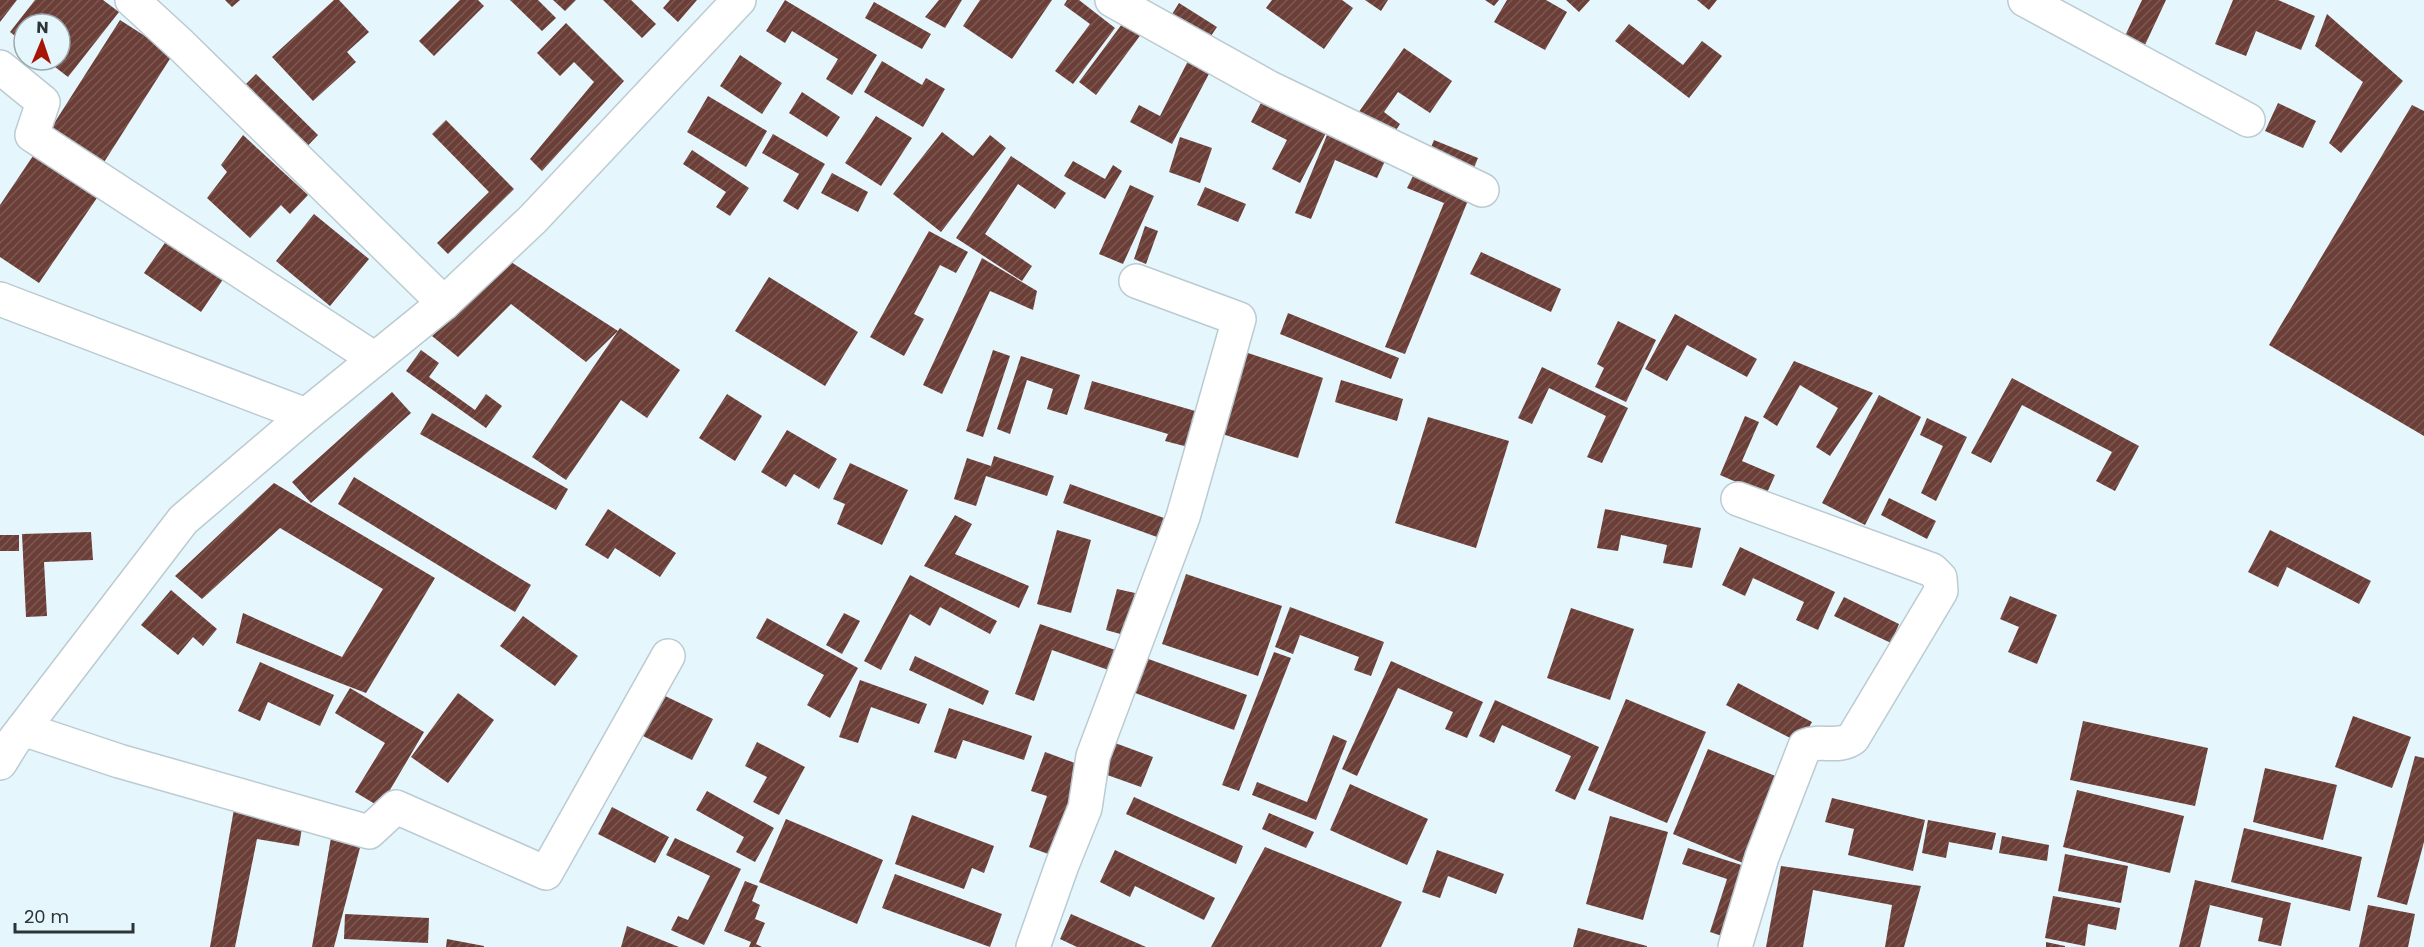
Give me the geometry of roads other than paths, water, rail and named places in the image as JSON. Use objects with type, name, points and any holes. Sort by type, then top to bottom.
[{"type":"street","points":[[132,0],[444,303]]},
{"type":"street","points":[[2,758],[183,520],[306,415],[444,303],[533,219],[739,0]]},
{"type":"street","points":[[1112,0],[1268,87],[1482,190]]},
{"type":"street","points":[[2025,0],[2248,120]]},
{"type":"street","points":[[0,67],[43,102],[32,135],[375,359]]},
{"type":"street","points":[[1033,947],[1085,807],[1093,756],[1183,517],[1239,319],[1136,281]]},
{"type":"street","points":[[0,299],[306,415]]},
{"type":"street","points":[[1735,947],[1762,857],[1805,746],[1812,743],[1847,743],[1853,738],[1941,591],[1940,578],[1932,570],[1738,499]]},
{"type":"street","points":[[23,729],[119,761],[369,832],[396,807],[546,873],[668,656]]}]
